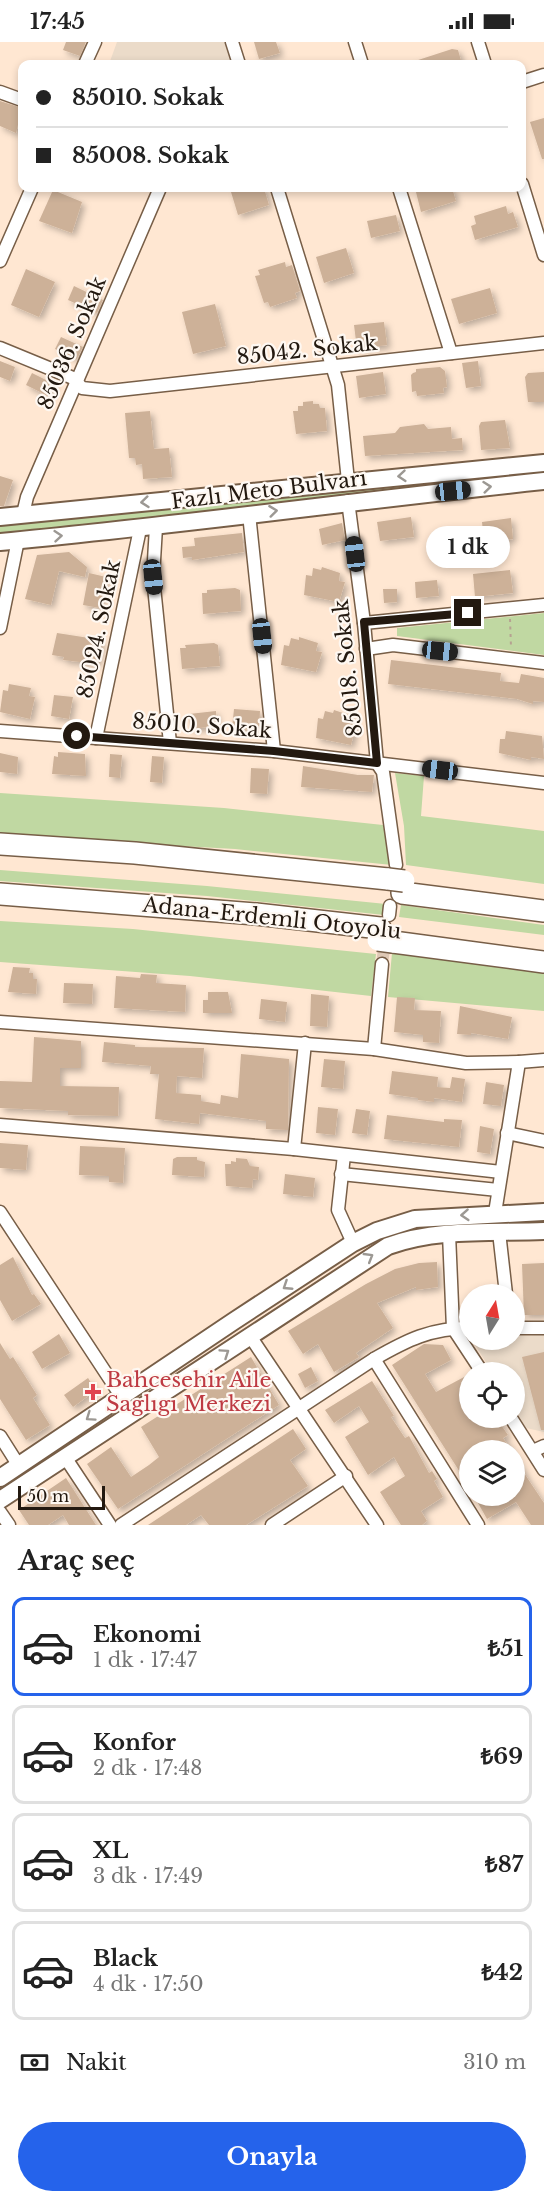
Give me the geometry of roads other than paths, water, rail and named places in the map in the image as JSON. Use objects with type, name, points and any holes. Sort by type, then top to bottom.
[{"type":"highway","points":[[0,844],[135,853],[391,906],[544,962]]},
{"type":"highway","name":"Adana-Erdemli Otoyolu","points":[[0,857],[126,865],[391,906],[544,949]]},
{"type":"highway","name":"Adana-Erdemli Otoyolu","points":[[0,894],[256,914],[391,906],[544,911]]},
{"type":"highway","points":[[0,907],[239,925],[391,906],[544,899]]},
{"type":"main road","name":"Fazlı Meto Bulvarı","points":[[0,518],[544,463]]},
{"type":"main road","name":"Fazlı Meto Bulvarı","points":[[0,542],[148,528],[348,501],[544,482]]},
{"type":"main road","points":[[0,1478],[353,1243],[377,1231],[415,1219],[544,1212]]},
{"type":"main road","points":[[0,1500],[388,1246],[409,1238],[449,1234],[544,1231]]},
{"type":"street","points":[[87,60],[94,42]]},
{"type":"street","points":[[232,42],[238,60]]},
{"type":"street","points":[[355,42],[361,60]]},
{"type":"street","points":[[478,42],[484,60]]},
{"type":"street","points":[[526,81],[544,75]]},
{"type":"street","points":[[0,92],[18,99]]},
{"type":"street","points":[[0,261],[30,192]]},
{"type":"street","name":"85036. Sokak","points":[[23,514],[27,497],[158,192]]},
{"type":"street","points":[[278,192],[338,385],[348,482]]},
{"type":"street","points":[[400,192],[451,353]]},
{"type":"street","points":[[524,192],[544,255]]},
{"type":"street","name":"85042. Sokak","points":[[0,348],[73,378],[82,388],[110,391],[544,343]]},
{"type":"street","name":"85018. Sokak","points":[[348,501],[364,622],[377,763],[383,772],[391,906]]},
{"type":"street","points":[[249,514],[274,751]]},
{"type":"street","points":[[148,528],[170,743]]},
{"type":"street","name":"85024. Sokak","points":[[96,738],[148,528]]},
{"type":"street","points":[[0,628],[18,540]]},
{"type":"street","points":[[364,622],[544,605]]},
{"type":"street","points":[[366,649],[393,645],[544,663]]},
{"type":"street","name":"85010. Sokak","points":[[0,731],[274,751],[544,783]]},
{"type":"street","points":[[374,1049],[382,964]]},
{"type":"street","points":[[0,1022],[374,1049],[466,1063],[544,1060]]},
{"type":"street","points":[[294,1149],[305,1044]]},
{"type":"street","points":[[495,1213],[519,1062]]},
{"type":"street","points":[[0,1125],[294,1149],[501,1172]]},
{"type":"street","points":[[507,1132],[544,1141]]},
{"type":"street","points":[[344,1155],[338,1210],[353,1243]]},
{"type":"street","points":[[341,1174],[498,1190]]},
{"type":"street","points":[[0,1212],[121,1396]]},
{"type":"street","points":[[499,1232],[505,1284]]},
{"type":"street","points":[[449,1234],[453,1328],[475,1362]]},
{"type":"street","points":[[121,1525],[374,1359],[413,1337],[459,1328]]},
{"type":"street","points":[[525,1328],[544,1328]]},
{"type":"street","points":[[250,1336],[301,1407],[377,1525]]},
{"type":"street","points":[[374,1359],[478,1525]]},
{"type":"street","points":[[520,1428],[538,1448],[544,1470]]},
{"type":"street","points":[[0,1436],[19,1466]]},
{"type":"street","points":[[65,1457],[110,1525]]},
{"type":"street","points":[[272,1525],[346,1476]]},
{"type":"street","points":[[0,1512],[9,1525]]},
{"type":"tunnel","points":[[382,964],[386,935]]},
{"type":"place","name":"Bahcesehir Aile Saglıgı Merkezi","points":[[93,1392]]}]
